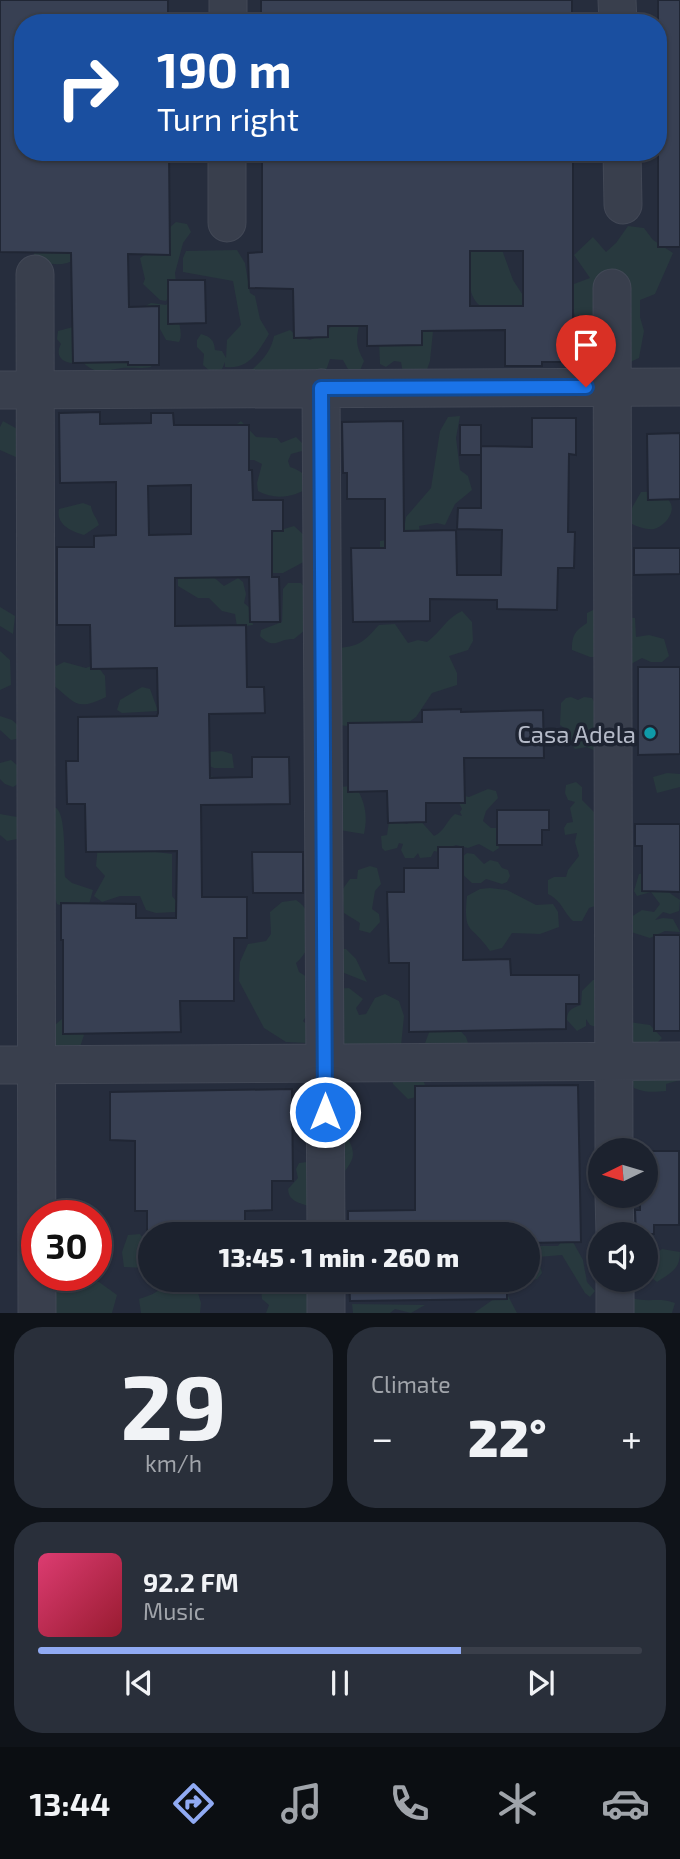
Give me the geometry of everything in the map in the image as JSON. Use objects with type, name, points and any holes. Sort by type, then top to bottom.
[{"type":"street","points":[[227,161],[227,222]]},
{"type":"street","points":[[622,161],[623,205]]},
{"type":"street","points":[[35,274],[18,390],[36,1065],[37,1313]]},
{"type":"street","points":[[612,288],[614,1138]]},
{"type":"street","points":[[18,390],[680,387]]},
{"type":"street","points":[[321,388],[326,1222]]},
{"type":"street","points":[[0,1065],[680,1061]]},
{"type":"street","points":[[326,1292],[326,1313]]},
{"type":"street","points":[[615,1292],[615,1313]]},
{"type":"shaded area","points":[[176,222],[187,224],[191,232],[183,243],[175,273],[176,283],[166,301],[160,300],[143,284],[145,279],[140,258]]},
{"type":"shaded area","points":[[628,226],[644,228],[653,240],[673,253],[655,294],[640,300],[640,317],[644,331],[639,358],[626,364],[597,355],[584,355],[570,342],[567,331],[576,319],[566,287],[590,278],[574,255],[593,237],[606,252]]},
{"type":"shaded area","points":[[70,243],[76,259],[71,262],[55,264],[34,258],[38,249]]},
{"type":"shaded area","points":[[468,246],[501,247],[513,280],[528,303],[527,315],[494,311],[478,303],[470,289]]},
{"type":"shaded area","points":[[237,250],[245,263],[250,293],[255,296],[260,319],[269,334],[247,363],[225,367],[225,362],[222,369],[211,372],[203,365],[204,354],[197,347],[197,340],[201,334],[210,338],[215,350],[222,351],[226,358],[227,340],[241,325],[233,281],[183,272],[183,258],[186,251]]},
{"type":"shaded area","points":[[172,297],[180,327],[179,342],[166,340],[160,329],[146,327],[141,314],[145,306],[151,303],[166,305]]},
{"type":"shaded area","points":[[361,310],[357,341],[364,361],[358,375],[349,371],[343,360],[330,359],[324,376],[246,375],[267,353],[274,336],[290,330],[297,336],[310,340]]},
{"type":"shaded area","points":[[434,321],[430,361],[424,378],[403,373],[401,362],[394,361],[386,367],[380,364],[379,340],[418,330]]},
{"type":"shaded area","points":[[73,327],[154,360],[151,367],[99,371],[89,368],[79,358],[73,363],[65,361],[59,355],[61,344],[57,339],[58,331]]},
{"type":"shaded area","points":[[460,416],[456,438],[460,470],[468,476],[472,490],[455,504],[445,525],[437,523],[419,526],[421,540],[380,552],[380,541],[386,540],[397,530],[404,529],[406,517],[431,488],[440,431],[448,417]]},
{"type":"shaded area","points":[[3,421],[19,430],[18,458],[0,450],[0,427]]},
{"type":"shaded area","points":[[241,421],[256,437],[277,438],[281,443],[296,437],[303,444],[302,451],[291,454],[288,461],[290,467],[305,476],[309,487],[297,494],[284,496],[271,496],[258,491],[257,483],[262,464],[254,460],[244,460],[233,427]]},
{"type":"shaded area","points":[[660,491],[672,508],[667,520],[654,529],[632,524],[629,513],[641,492]]},
{"type":"shaded area","points":[[83,503],[91,506],[99,525],[84,535],[65,526],[59,514],[59,509]]},
{"type":"shaded area","points":[[294,526],[305,536],[311,558],[283,573],[269,573],[264,535]]},
{"type":"shaded area","points":[[210,574],[224,586],[238,578],[243,582],[246,594],[244,603],[250,608],[253,625],[237,627],[235,614],[222,611],[209,598],[198,598],[178,586],[178,575]]},
{"type":"shaded area","points":[[288,583],[301,583],[305,588],[305,630],[294,639],[269,643],[260,636],[261,630],[282,622],[283,589]]},
{"type":"shaded area","points":[[0,607],[15,616],[13,634],[0,626]]},
{"type":"shaded area","points":[[593,610],[600,612],[600,657],[590,657],[572,650],[575,634],[587,623],[587,613]]},
{"type":"shaded area","points":[[462,611],[472,622],[473,641],[468,650],[449,656],[457,673],[457,685],[432,693],[416,717],[396,731],[338,725],[339,648],[362,642],[379,625],[395,624],[408,643],[418,640],[427,642],[452,617]]},
{"type":"shaded area","points":[[627,618],[635,618],[636,637],[649,635],[664,639],[669,656],[662,662],[651,662],[642,658],[631,664]]},
{"type":"shaded area","points":[[0,651],[10,660],[11,685],[0,690]]},
{"type":"shaded area","points":[[53,657],[56,666],[64,662],[86,668],[96,664],[105,676],[106,697],[88,704],[72,700],[53,685]]},
{"type":"shaded area","points":[[142,687],[150,689],[158,711],[122,713],[117,710],[120,700]]},
{"type":"shaded area","points":[[571,697],[578,700],[584,697],[592,698],[603,719],[602,754],[587,747],[575,749],[569,742],[568,731],[560,725],[561,703]]},
{"type":"shaded area","points":[[0,716],[12,720],[23,730],[21,738],[11,740],[0,730]]},
{"type":"shaded area","points":[[222,751],[232,754],[234,768],[214,768],[207,765],[210,776],[218,778],[221,785],[214,795],[190,760],[209,752]]},
{"type":"shaded area","points":[[11,760],[18,766],[21,782],[13,787],[0,779],[0,763]]},
{"type":"shaded area","points":[[667,773],[680,774],[680,787],[657,793],[653,777]]},
{"type":"shaded area","points":[[576,782],[582,787],[582,800],[598,816],[595,906],[589,908],[582,921],[573,921],[548,894],[548,880],[566,877],[579,856],[575,842],[577,833],[565,835],[564,828],[567,823],[573,822],[570,808],[575,802],[568,800],[566,785]]},
{"type":"shaded area","points":[[356,786],[365,809],[364,834],[333,829],[335,787]]},
{"type":"shaded area","points":[[488,789],[496,791],[498,798],[486,811],[483,821],[491,828],[498,828],[501,837],[497,842],[499,848],[493,852],[479,844],[468,848],[456,845],[439,852],[434,851],[431,857],[420,858],[418,853],[414,858],[405,858],[401,850],[403,844],[399,843],[397,848],[385,851],[382,848],[381,836],[387,835],[389,822],[407,824],[413,818],[418,818],[434,836],[455,814],[462,816],[459,803],[464,796],[469,797]]},
{"type":"shaded area","points":[[49,804],[61,815],[65,877],[72,883],[93,890],[88,908],[68,908],[57,904],[54,895]]},
{"type":"shaded area","points":[[0,814],[17,817],[23,823],[17,839],[7,841],[0,835]]},
{"type":"shaded area","points":[[98,845],[143,846],[156,852],[172,854],[172,896],[176,901],[175,912],[156,913],[146,910],[140,896],[120,896],[102,902],[94,896],[105,876],[96,866]]},
{"type":"shaded area","points":[[467,853],[474,854],[484,864],[490,860],[498,862],[502,868],[508,870],[510,876],[507,882],[502,884],[486,879],[481,883],[472,883],[461,873],[462,857]]},
{"type":"shaded area","points":[[370,866],[377,868],[381,884],[375,891],[372,909],[379,914],[380,922],[370,933],[359,930],[360,923],[344,913],[342,890],[350,879],[357,879],[358,870]]},
{"type":"shaded area","points":[[649,873],[680,900],[679,911],[670,914],[663,912],[655,920],[673,919],[680,932],[665,931],[650,938],[631,932],[631,917],[642,910],[654,912],[660,904],[651,892],[637,896],[634,891],[639,874]]},
{"type":"shaded area","points":[[480,889],[507,890],[536,905],[553,904],[558,912],[559,927],[540,934],[512,933],[502,948],[490,951],[470,928],[466,909],[467,896]]},
{"type":"shaded area","points":[[296,900],[303,906],[311,922],[310,940],[296,963],[299,972],[312,980],[309,1012],[303,1021],[316,1033],[307,1043],[286,1042],[264,1028],[239,981],[240,962],[248,944],[266,941],[271,934],[270,912],[282,902]]},
{"type":"shaded area","points":[[335,948],[346,949],[356,959],[367,982],[334,969]]},
{"type":"shaded area","points":[[605,979],[596,1027],[590,1025],[586,1019],[586,1026],[577,1031],[567,1020],[569,1012],[581,1005],[582,991],[593,980]]},
{"type":"shaded area","points":[[349,988],[363,999],[356,1008],[359,1015],[366,1014],[375,998],[385,994],[399,1001],[404,1016],[401,1046],[343,1045],[334,989]]},
{"type":"shaded area","points":[[72,1018],[84,1035],[80,1047],[66,1050],[52,1044],[50,1029],[62,1019]]},
{"type":"shaded area","points":[[629,1022],[650,1025],[662,1038],[653,1047],[641,1051],[631,1043]]},
{"type":"shaded area","points":[[456,1026],[466,1037],[470,1049],[422,1051],[430,1030]]},
{"type":"shaded area","points":[[421,1074],[425,1085],[420,1096],[408,1099],[393,1084],[391,1077]]},
{"type":"shaded area","points":[[680,1074],[680,1080],[666,1084],[666,1091],[657,1092],[634,1088],[631,1077]]},
{"type":"shaded area","points":[[343,1111],[353,1112],[355,1118],[349,1141],[353,1157],[345,1171],[340,1170]]},
{"type":"shaded area","points":[[315,1161],[308,1206],[292,1199],[288,1189],[298,1178],[296,1169],[299,1163]]},
{"type":"shaded area","points":[[138,1234],[138,1268],[124,1267],[122,1252],[128,1235]]},
{"type":"shaded area","points":[[562,1241],[573,1242],[583,1260],[588,1292],[594,1292],[590,1297],[562,1255],[540,1257],[540,1246],[558,1246]]},
{"type":"shaded area","points":[[662,1249],[680,1252],[680,1258],[673,1270],[658,1281],[658,1252]]},
{"type":"shaded area","points":[[44,1291],[111,1291],[117,1295],[112,1313],[31,1313]]},
{"type":"shaded area","points":[[155,1292],[198,1292],[200,1313],[141,1313],[139,1299]]},
{"type":"shaded area","points":[[261,1292],[319,1292],[317,1313],[266,1313],[269,1305],[262,1299]]},
{"type":"shaded area","points":[[501,1294],[507,1294],[517,1313],[474,1313]]},
{"type":"shaded area","points":[[632,1298],[675,1303],[672,1313],[630,1313]]},
{"type":"shaded area","points":[[352,1304],[425,1305],[411,1313],[395,1309],[390,1313],[353,1313]]},
{"type":"building","points":[[0,0],[168,0],[168,14],[14,14],[14,161],[169,161],[170,255],[128,254],[129,307],[159,306],[159,365],[128,365],[128,362],[73,363],[71,253],[0,252]]},
{"type":"building","points":[[261,0],[572,0],[572,14],[261,14]]},
{"type":"building","points":[[658,0],[680,0],[680,247],[658,247],[658,161],[667,161],[667,14],[658,14]]},
{"type":"building","points":[[262,161],[573,161],[573,362],[542,362],[542,366],[505,366],[505,330],[422,331],[422,345],[367,346],[367,326],[328,326],[328,337],[294,338],[293,289],[249,288],[248,253],[262,252]],"holes":[[[470,251],[523,251],[523,306],[470,306]]]},
{"type":"building","points":[[168,280],[205,280],[206,323],[168,324]]},
{"type":"building","points":[[100,412],[100,424],[151,423],[151,413],[173,413],[174,425],[249,425],[249,470],[252,470],[253,500],[283,500],[283,531],[272,531],[272,577],[279,577],[280,622],[250,622],[249,577],[175,578],[175,626],[246,625],[247,687],[264,687],[265,713],[209,714],[210,778],[252,777],[252,757],[289,757],[290,804],[201,805],[202,897],[247,897],[247,938],[234,938],[234,1001],[180,1001],[181,1032],[63,1034],[61,903],[136,904],[136,918],[176,918],[177,851],[86,852],[85,804],[67,804],[66,761],[78,761],[78,717],[157,716],[158,713],[157,668],[91,669],[90,625],[57,625],[57,547],[94,547],[94,536],[116,535],[116,482],[60,483],[59,413]],"holes":[[[191,485],[191,534],[149,535],[148,486]]]},
{"type":"building","points":[[532,418],[576,418],[576,455],[569,454],[568,532],[575,532],[574,568],[558,568],[557,610],[497,609],[497,600],[430,599],[430,621],[353,622],[351,548],[385,548],[385,499],[347,499],[347,473],[343,473],[342,422],[403,421],[404,531],[456,530],[457,575],[501,575],[502,530],[457,529],[458,508],[481,508],[481,446],[532,447]]},
{"type":"building","points":[[460,425],[481,425],[481,455],[460,455]]},
{"type":"building","points":[[680,433],[680,499],[648,500],[647,434]]},
{"type":"building","points":[[634,548],[680,548],[680,574],[634,575]]},
{"type":"building","points":[[638,667],[680,667],[680,754],[638,755]]},
{"type":"building","points":[[461,709],[461,712],[543,710],[544,758],[464,758],[465,803],[426,803],[426,822],[388,823],[387,791],[348,792],[348,723],[422,722],[422,710]]},
{"type":"building","points":[[497,810],[549,810],[549,830],[542,830],[542,845],[497,845]]},
{"type":"building","points":[[635,824],[680,824],[680,892],[642,891],[642,846],[635,846]]},
{"type":"building","points":[[438,847],[463,847],[463,960],[510,959],[511,975],[579,975],[579,1004],[566,1004],[566,1029],[409,1032],[409,963],[389,963],[387,892],[404,892],[404,868],[438,868]]},
{"type":"building","points":[[252,852],[303,852],[303,893],[253,893]]},
{"type":"building","points":[[654,935],[680,935],[680,1031],[654,1031]]},
{"type":"building","points":[[578,1085],[581,1242],[540,1243],[540,1222],[348,1222],[348,1211],[415,1210],[415,1086]]},
{"type":"building","points":[[292,1089],[293,1181],[272,1181],[272,1210],[245,1211],[245,1222],[147,1222],[147,1211],[135,1211],[135,1141],[110,1140],[110,1092]]},
{"type":"building","points":[[658,1151],[679,1151],[679,1225],[636,1222],[635,1210],[658,1208]]},
{"type":"building","points":[[350,1292],[507,1292],[507,1299],[350,1301]]},
{"type":"place","name":"Casa Adela","points":[[650,733]]},
{"type":"route","points":[[325,1112],[321,388],[586,387]]}]
